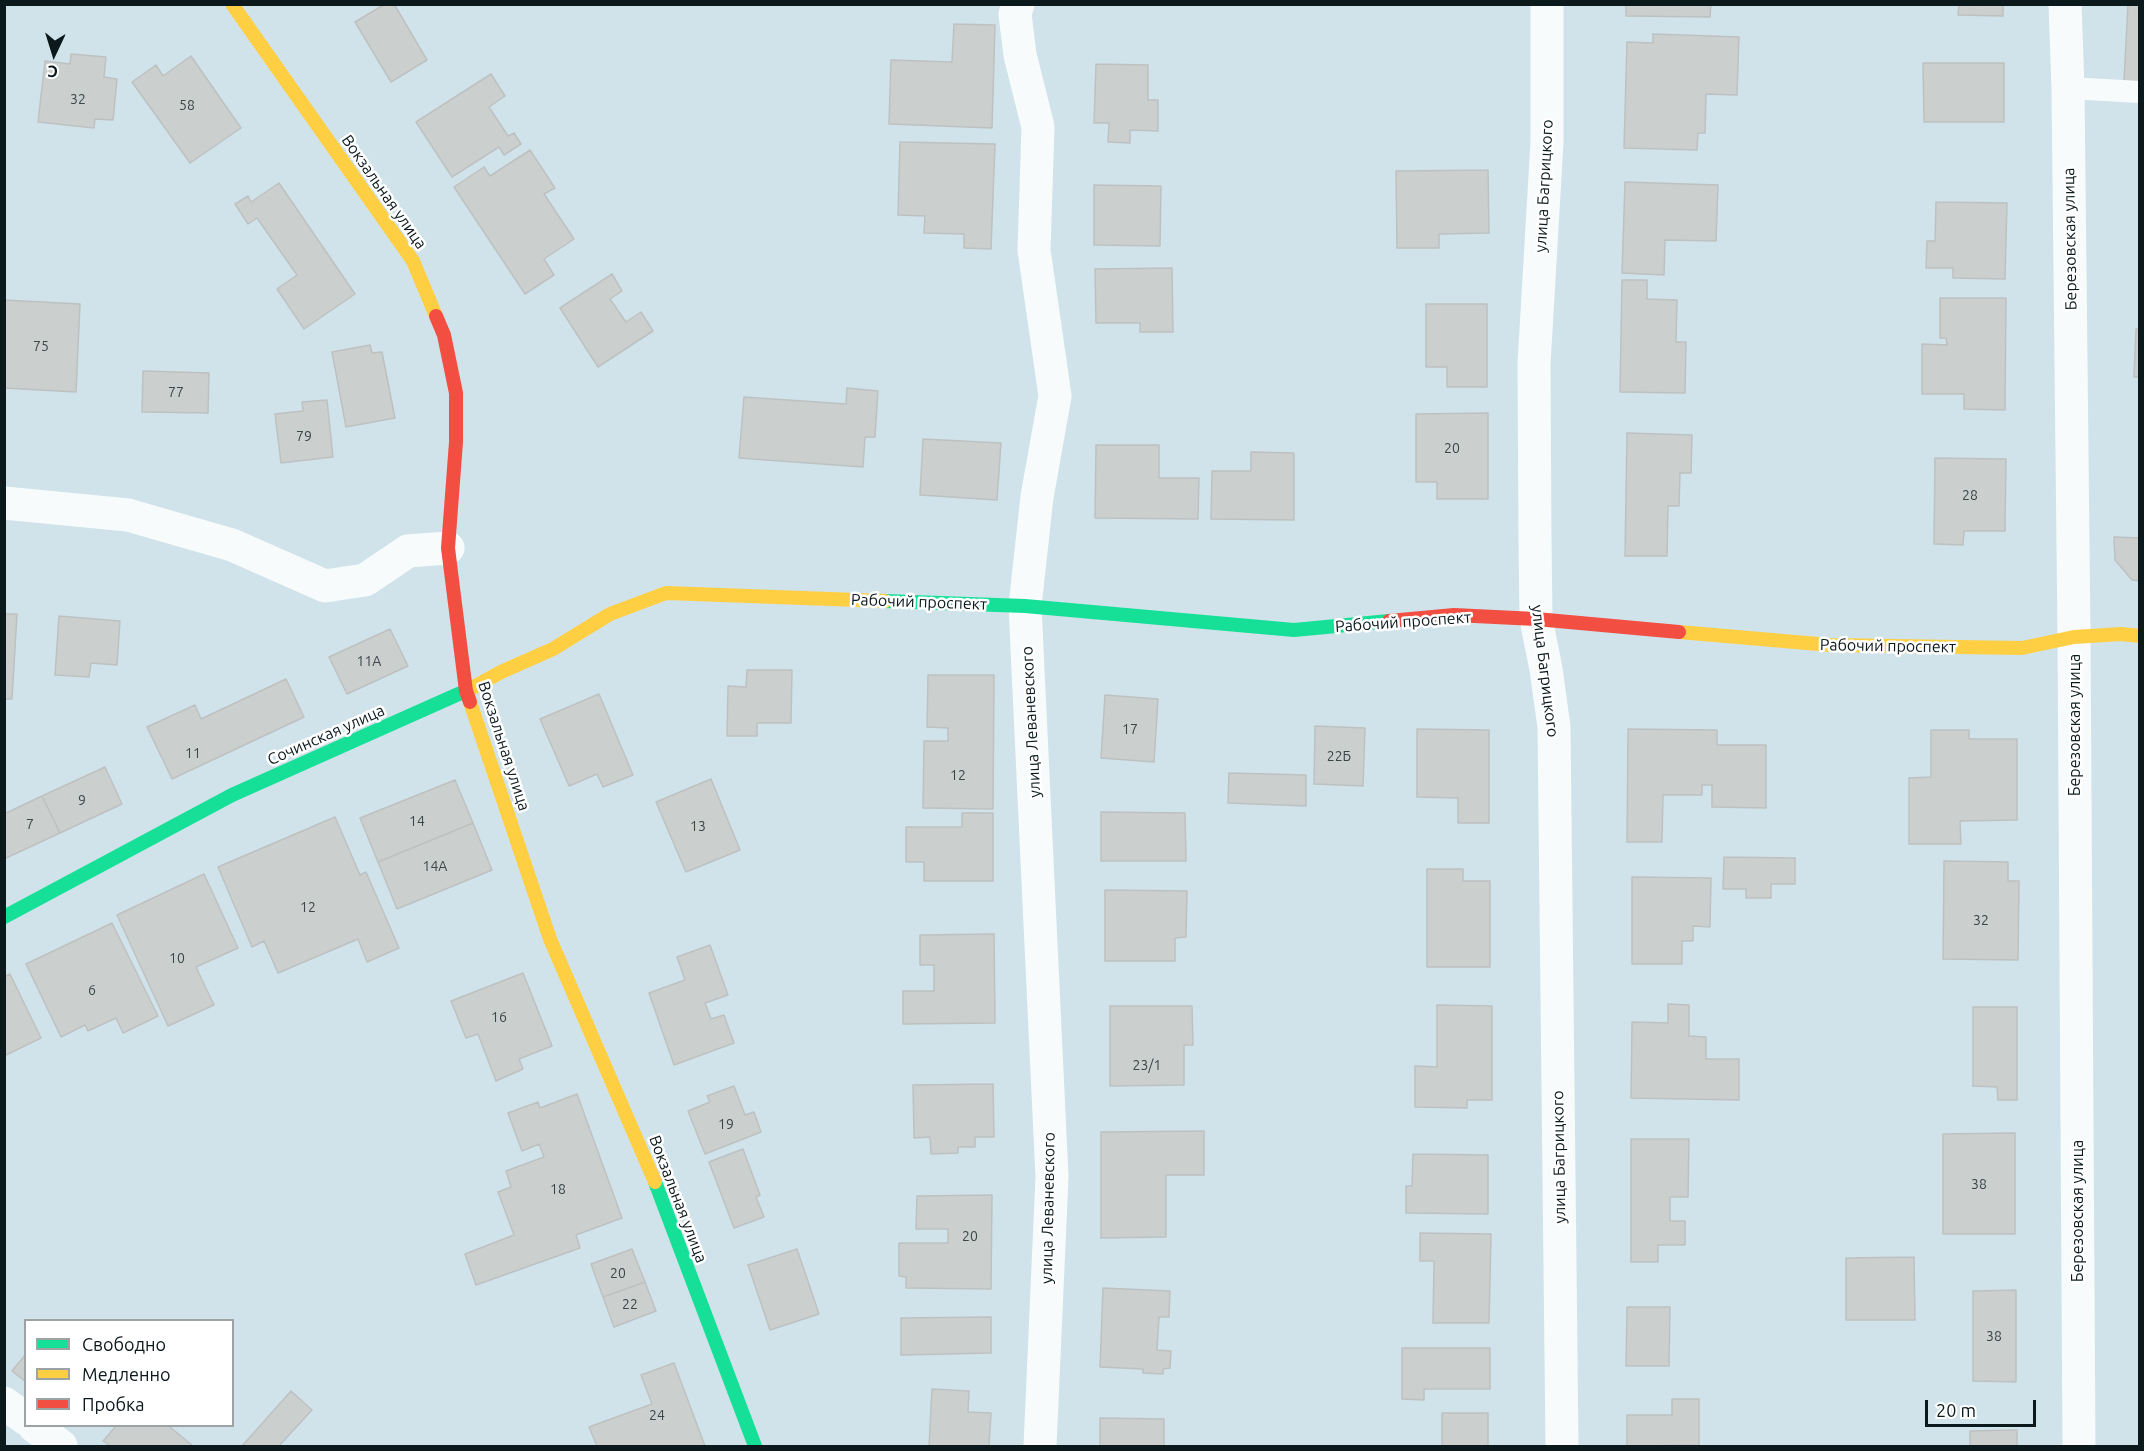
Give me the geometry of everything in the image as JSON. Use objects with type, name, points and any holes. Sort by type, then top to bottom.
[{"type":"street","name":"Вокзальная улица","points":[[232,4],[413,261],[444,335],[456,393],[456,442],[448,548],[466,691],[550,939],[646,1160],[755,1446]]},
{"type":"street","name":"улица Леваневского","points":[[1018,4],[1015,14],[1020,56],[1038,127],[1034,250],[1055,396],[1037,497],[1025,606],[1052,1178],[1040,1446]]},
{"type":"street","name":"улица Багрицкого","points":[[1547,4],[1547,142],[1534,364],[1536,619],[1554,727],[1562,1446]]},
{"type":"street","name":"Березовская улица","points":[[2065,4],[2068,88],[2074,637],[2079,1446]]},
{"type":"street","points":[[4,503],[128,515],[232,545],[325,586],[365,580],[408,551],[448,548]]},
{"type":"street","name":"Рабочий проспект","points":[[666,593],[1025,606],[1294,630],[1454,615],[1536,619],[1830,645],[2022,648],[2074,637],[2121,634],[2139,636]]},
{"type":"street","name":"Сочинская улица","points":[[4,917],[232,795],[466,691],[501,672],[553,649],[610,614],[666,593]]},
{"type":"street","points":[[4,1402],[24,1417]]},
{"type":"street","points":[[37,1427],[61,1446]]},
{"type":"lane","points":[[2068,88],[2139,92]]},
{"type":"building","points":[[385,4],[394,4],[427,60],[391,82],[355,22]]},
{"type":"building","points":[[1626,4],[1711,4],[1710,17],[1626,16]]},
{"type":"building","points":[[1959,4],[2003,4],[2003,16],[1958,15]]},
{"type":"building","points":[[2128,4],[2140,4],[2140,100],[2123,99]]},
{"type":"building","points":[[954,24],[995,25],[992,128],[889,124],[891,60],[952,62]]},
{"type":"building","points":[[1653,34],[1739,37],[1737,95],[1706,94],[1705,133],[1698,133],[1697,150],[1624,148],[1627,42],[1653,43]]},
{"type":"building","points":[[71,54],[106,57],[104,77],[117,79],[113,120],[95,119],[94,128],[38,122],[45,61],[70,64]]},
{"type":"building","points":[[191,56],[241,128],[190,163],[132,82],[156,65],[163,76]]},
{"type":"building","points":[[1923,63],[2004,63],[2004,122],[1924,122]]},
{"type":"building","points":[[1096,64],[1148,65],[1148,100],[1158,100],[1158,131],[1130,130],[1130,143],[1108,142],[1109,123],[1094,123]]},
{"type":"building","points":[[491,74],[505,96],[489,107],[508,136],[514,133],[521,144],[504,155],[499,147],[452,177],[416,122]]},
{"type":"building","points":[[900,142],[995,144],[991,249],[964,248],[964,234],[924,233],[925,216],[898,215]]},
{"type":"building","points":[[530,150],[555,188],[544,194],[574,239],[544,259],[554,275],[525,294],[454,187],[484,167],[490,176]]},
{"type":"building","points":[[1488,170],[1489,233],[1439,234],[1439,248],[1397,248],[1396,171]]},
{"type":"building","points":[[1625,182],[1718,185],[1716,241],[1665,240],[1664,275],[1622,273]]},
{"type":"building","points":[[279,183],[355,294],[304,329],[277,289],[297,275],[257,218],[248,224],[235,204],[248,196],[251,202]]},
{"type":"building","points":[[1094,185],[1161,186],[1160,246],[1094,245]]},
{"type":"building","points":[[1936,202],[2007,203],[2005,279],[1953,278],[1953,268],[1926,268],[1927,241],[1935,241]]},
{"type":"building","points":[[1172,268],[1173,332],[1140,332],[1140,323],[1096,323],[1095,269]]},
{"type":"building","points":[[612,274],[622,291],[610,299],[626,322],[641,312],[653,331],[598,367],[560,308]]},
{"type":"building","points":[[1622,280],[1647,280],[1647,299],[1677,300],[1676,342],[1686,342],[1685,393],[1620,392]]},
{"type":"building","points":[[1940,298],[2006,298],[2005,410],[1964,409],[1964,394],[1922,394],[1922,344],[1947,345],[1946,338],[1940,338]]},
{"type":"building","points":[[4,300],[80,304],[76,392],[4,388]]},
{"type":"building","points":[[1426,304],[1487,304],[1487,387],[1447,387],[1447,367],[1426,367]]},
{"type":"building","points":[[2136,329],[2140,329],[2140,377],[2134,377]]},
{"type":"building","points":[[370,345],[372,353],[382,352],[395,418],[346,427],[332,352]]},
{"type":"building","points":[[143,371],[209,373],[208,413],[142,412]]},
{"type":"building","points":[[847,388],[878,391],[875,437],[865,437],[863,467],[739,458],[744,397],[846,404]]},
{"type":"building","points":[[327,400],[333,457],[281,463],[275,414],[303,411],[302,402]]},
{"type":"building","points":[[1488,413],[1488,499],[1437,499],[1437,482],[1416,482],[1416,414]]},
{"type":"building","points":[[1627,433],[1692,435],[1691,473],[1680,473],[1679,506],[1668,506],[1667,556],[1625,556]]},
{"type":"building","points":[[923,439],[1001,443],[997,500],[920,495]]},
{"type":"building","points":[[1096,445],[1159,445],[1159,478],[1199,478],[1198,519],[1095,518]]},
{"type":"building","points":[[1251,452],[1294,453],[1294,520],[1211,519],[1212,471],[1251,471]]},
{"type":"building","points":[[1935,458],[2006,459],[2005,531],[1964,531],[1963,545],[1934,544]]},
{"type":"building","points":[[2114,537],[2140,538],[2140,581],[2132,580],[2115,560]]},
{"type":"building","points":[[4,614],[17,614],[12,699],[4,699]]},
{"type":"building","points":[[59,616],[120,621],[117,665],[91,663],[89,677],[55,675]]},
{"type":"building","points":[[390,629],[408,666],[347,694],[329,657]]},
{"type":"building","points":[[747,670],[792,670],[791,723],[757,723],[757,736],[727,736],[728,686],[746,687]]},
{"type":"building","points":[[928,675],[994,675],[993,809],[923,808],[924,741],[948,741],[948,728],[927,727]]},
{"type":"building","points":[[286,679],[304,717],[172,779],[147,727],[195,705],[201,719]]},
{"type":"building","points":[[599,694],[633,775],[603,787],[597,774],[569,786],[540,719]]},
{"type":"building","points":[[1105,695],[1158,699],[1154,762],[1101,758]]},
{"type":"building","points":[[1315,726],[1365,728],[1363,786],[1314,784]]},
{"type":"building","points":[[1417,729],[1489,730],[1489,823],[1458,823],[1458,798],[1417,797]]},
{"type":"building","points":[[1628,729],[1717,730],[1717,745],[1766,745],[1766,808],[1712,807],[1712,785],[1702,785],[1702,795],[1663,795],[1662,842],[1627,842]]},
{"type":"building","points":[[1931,730],[1969,730],[1969,739],[2017,739],[2017,820],[1960,821],[1961,844],[1909,844],[1909,778],[1931,777]]},
{"type":"building","points":[[105,767],[122,804],[60,833],[42,796]]},
{"type":"building","points":[[1229,773],[1306,775],[1306,806],[1228,803]]},
{"type":"building","points":[[711,779],[740,850],[686,872],[656,802]]},
{"type":"building","points":[[455,780],[473,823],[378,862],[360,818]]},
{"type":"building","points":[[42,796],[60,833],[4,859],[4,814]]},
{"type":"building","points":[[1101,812],[1185,813],[1186,861],[1101,861]]},
{"type":"building","points":[[962,813],[993,813],[993,881],[924,881],[924,862],[906,862],[906,827],[962,827]]},
{"type":"building","points":[[335,817],[360,875],[366,872],[399,948],[367,962],[358,939],[278,973],[264,941],[252,947],[218,867]]},
{"type":"building","points":[[473,823],[492,870],[397,909],[378,862]]},
{"type":"building","points":[[1724,857],[1795,858],[1795,884],[1771,884],[1771,898],[1746,898],[1746,889],[1723,889]]},
{"type":"building","points":[[1944,861],[2008,862],[2008,881],[2019,881],[2018,960],[1943,959]]},
{"type":"building","points":[[1427,869],[1463,869],[1463,881],[1490,881],[1490,967],[1427,967]]},
{"type":"building","points":[[204,874],[238,948],[196,967],[214,1005],[168,1026],[117,915]]},
{"type":"building","points":[[1632,877],[1711,878],[1710,927],[1693,926],[1693,941],[1682,941],[1682,964],[1632,964]]},
{"type":"building","points":[[1105,890],[1187,891],[1186,937],[1175,938],[1175,961],[1105,961]]},
{"type":"building","points":[[112,923],[158,1016],[123,1033],[116,1018],[88,1031],[85,1025],[61,1037],[26,964]]},
{"type":"building","points":[[994,934],[995,1023],[903,1024],[903,991],[934,991],[934,965],[920,965],[920,935]]},
{"type":"building","points":[[710,945],[728,995],[705,1003],[711,1019],[724,1015],[734,1043],[674,1065],[649,993],[685,980],[677,957]]},
{"type":"building","points":[[523,973],[552,1046],[519,1059],[523,1069],[496,1081],[478,1034],[466,1038],[451,1001]]},
{"type":"building","points":[[10,974],[41,1038],[4,1056],[4,977]]},
{"type":"building","points":[[1668,1004],[1689,1005],[1689,1036],[1706,1037],[1706,1059],[1739,1059],[1739,1100],[1631,1098],[1632,1022],[1668,1023]]},
{"type":"building","points":[[1437,1005],[1492,1006],[1492,1100],[1467,1100],[1467,1108],[1415,1107],[1415,1066],[1437,1067]]},
{"type":"building","points":[[1110,1006],[1192,1006],[1193,1045],[1184,1045],[1184,1085],[1110,1086]]},
{"type":"building","points":[[1973,1007],[2017,1007],[2017,1100],[1998,1100],[1997,1087],[1973,1086]]},
{"type":"building","points":[[993,1084],[994,1137],[975,1137],[975,1147],[958,1147],[958,1153],[931,1154],[930,1137],[914,1138],[913,1085]]},
{"type":"building","points":[[734,1086],[745,1115],[754,1112],[761,1132],[705,1154],[688,1111],[710,1102],[707,1096]]},
{"type":"building","points":[[577,1094],[622,1218],[576,1235],[580,1248],[476,1285],[465,1254],[514,1235],[498,1192],[511,1187],[506,1171],[544,1157],[539,1144],[522,1151],[508,1113],[538,1102],[540,1108]]},
{"type":"building","points":[[1204,1131],[1204,1175],[1166,1175],[1166,1237],[1101,1238],[1101,1132]]},
{"type":"building","points":[[2015,1133],[2015,1234],[1943,1234],[1943,1134]]},
{"type":"building","points":[[1631,1139],[1689,1139],[1688,1197],[1670,1197],[1670,1221],[1685,1221],[1685,1245],[1658,1245],[1658,1262],[1631,1262]]},
{"type":"building","points":[[743,1149],[760,1195],[756,1197],[764,1217],[734,1228],[709,1162]]},
{"type":"building","points":[[1413,1154],[1488,1155],[1488,1214],[1406,1213],[1406,1186],[1412,1186]]},
{"type":"building","points":[[992,1195],[991,1289],[906,1288],[906,1277],[899,1276],[899,1243],[948,1243],[948,1229],[916,1229],[917,1196]]},
{"type":"building","points":[[1420,1233],[1491,1234],[1489,1323],[1433,1323],[1434,1261],[1420,1261]]},
{"type":"building","points":[[632,1249],[645,1282],[603,1297],[591,1264]]},
{"type":"building","points":[[797,1249],[819,1314],[770,1330],[748,1265]]},
{"type":"building","points":[[1914,1257],[1915,1320],[1846,1320],[1846,1258]]},
{"type":"building","points":[[645,1282],[656,1311],[614,1327],[603,1297]]},
{"type":"building","points":[[1103,1288],[1170,1291],[1169,1317],[1159,1317],[1157,1350],[1171,1351],[1170,1368],[1163,1369],[1163,1374],[1143,1373],[1143,1369],[1100,1367]]},
{"type":"building","points":[[2016,1290],[2016,1382],[1973,1381],[1973,1291]]},
{"type":"building","points":[[1627,1307],[1670,1307],[1669,1366],[1626,1366]]},
{"type":"building","points":[[991,1317],[991,1353],[901,1355],[901,1318]]},
{"type":"building","points":[[1402,1348],[1490,1348],[1490,1389],[1424,1389],[1424,1400],[1402,1399]]},
{"type":"building","points":[[24,1356],[24,1380],[12,1371]]},
{"type":"building","points":[[674,1363],[705,1446],[597,1446],[589,1427],[652,1404],[641,1375]]},
{"type":"building","points":[[932,1389],[969,1391],[968,1412],[991,1413],[989,1446],[929,1446]]},
{"type":"building","points":[[291,1391],[312,1410],[279,1446],[242,1446]]},
{"type":"building","points":[[1672,1399],[1699,1399],[1699,1445],[1627,1446],[1627,1415],[1672,1415]]},
{"type":"building","points":[[1442,1413],[1488,1413],[1488,1446],[1442,1446]]},
{"type":"building","points":[[1100,1418],[1164,1419],[1164,1446],[1100,1446]]},
{"type":"building","points":[[115,1427],[170,1427],[193,1446],[110,1446],[103,1441]]},
{"type":"building","points":[[2017,1430],[2017,1446],[1970,1446],[1970,1431]]},
{"type":"traffic: fast","points":[[885,601],[1025,606],[1294,630],[1389,621]]},
{"type":"traffic: fast","points":[[4,917],[232,795],[472,688]]},
{"type":"traffic: fast","points":[[655,1182],[755,1446]]},
{"type":"traffic: slow","points":[[232,4],[413,261],[436,316]]},
{"type":"traffic: slow","points":[[472,688],[501,672],[553,649],[610,614],[666,593],[885,601]]},
{"type":"traffic: slow","points":[[1679,632],[1830,645],[2022,648],[2074,637],[2121,634],[2140,636]]},
{"type":"traffic: slow","points":[[470,702],[550,939],[655,1182]]},
{"type":"traffic: jam","points":[[436,316],[444,335],[456,393],[456,442],[448,548],[466,691],[470,702]]},
{"type":"traffic: jam","points":[[1389,621],[1454,615],[1536,619],[1679,632]]}]
